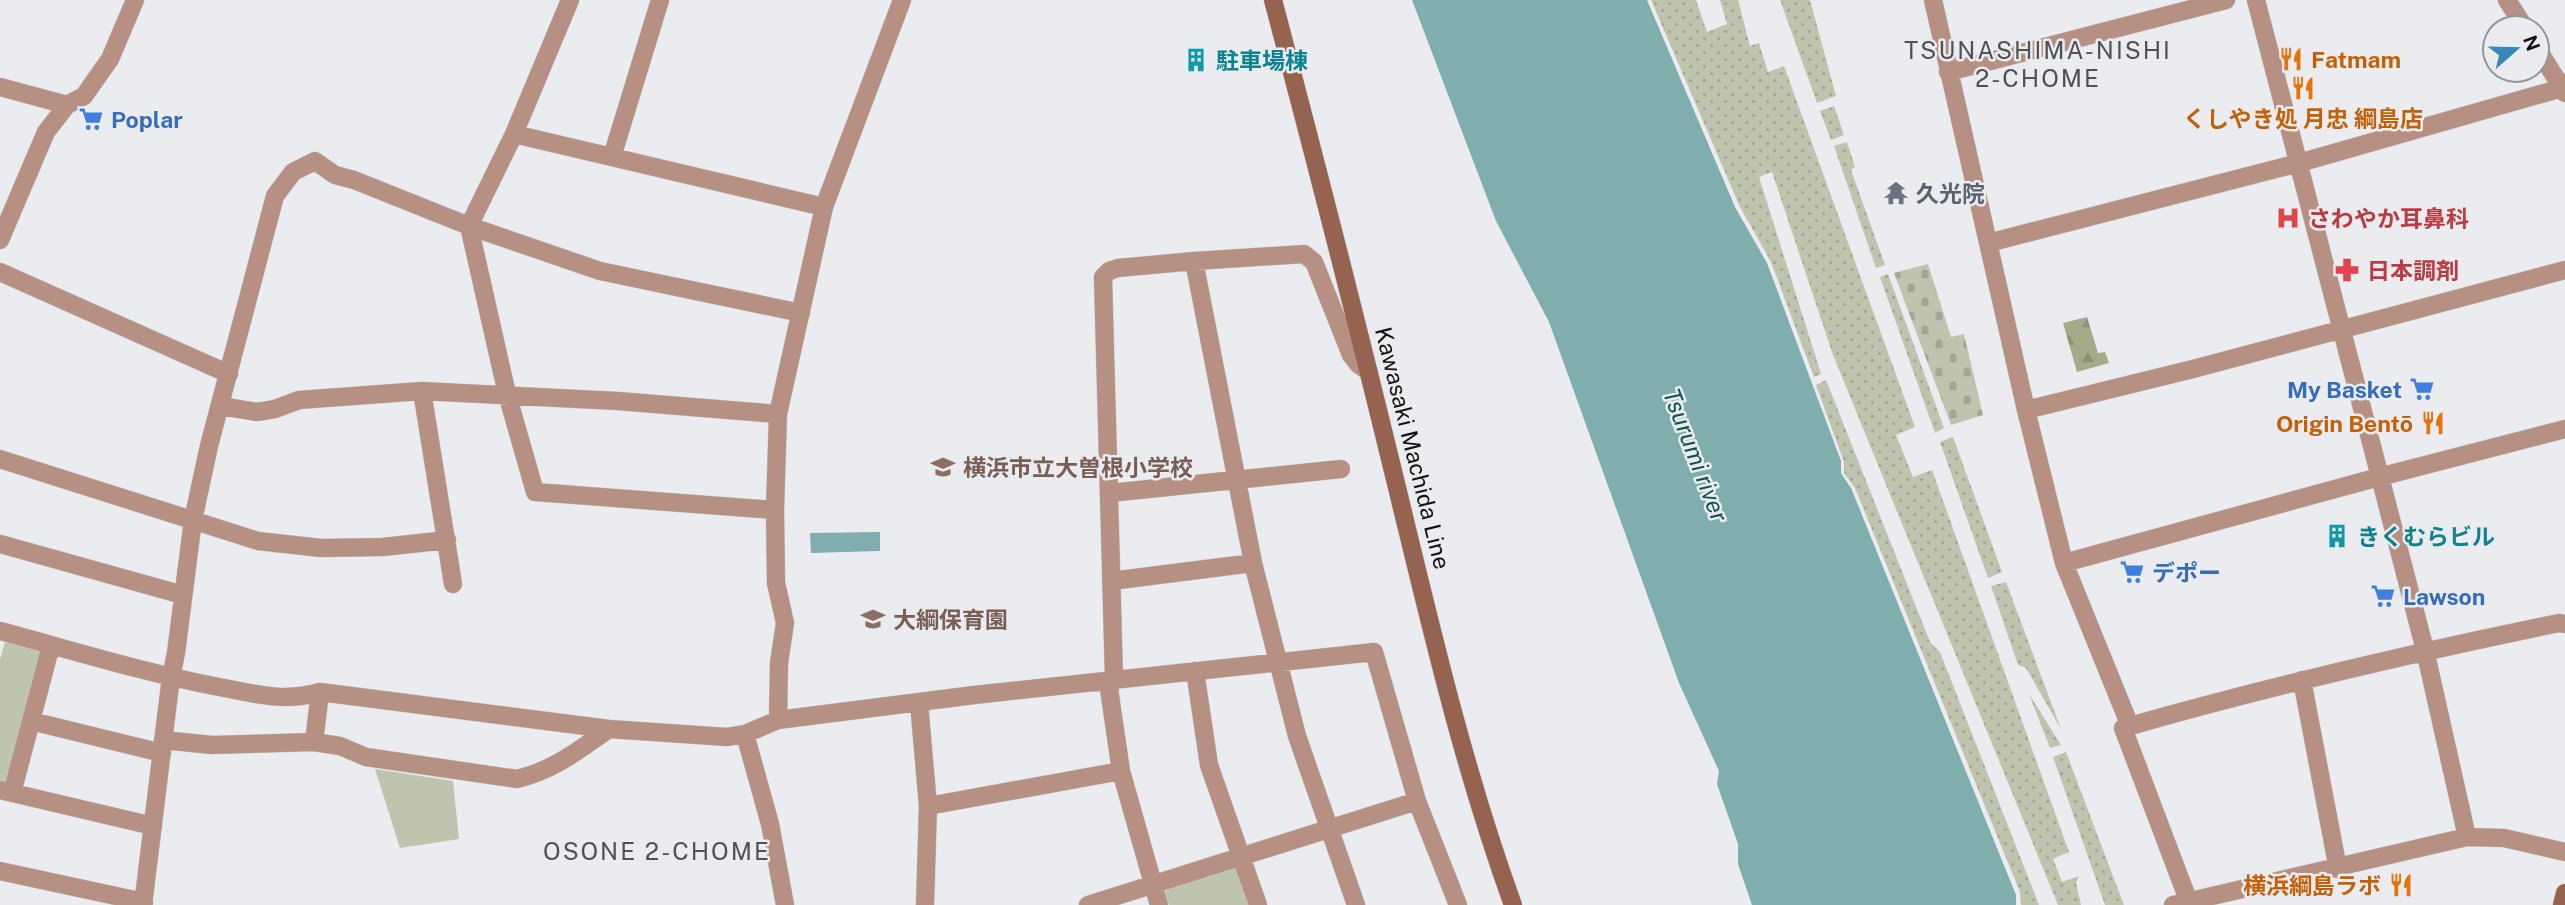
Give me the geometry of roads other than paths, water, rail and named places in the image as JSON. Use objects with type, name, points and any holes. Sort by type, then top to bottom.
[{"type":"main road","name":"Kawasaki Machida Line","points":[[1273,0],[1464,756],[1486,831],[1513,905]]},
{"type":"main road","points":[[2562,905],[2565,893]]},
{"type":"street","points":[[0,240],[46,132],[67,105],[84,96],[110,59],[135,0]]},
{"type":"street","points":[[570,0],[514,134],[469,226],[507,394],[536,492],[775,510]]},
{"type":"street","points":[[612,158],[660,0]]},
{"type":"street","points":[[778,720],[779,663],[785,623],[776,583],[778,414],[824,207],[902,0]]},
{"type":"street","points":[[1933,0],[2026,410],[2064,563],[2130,726]]},
{"type":"street","points":[[1948,72],[2226,0]]},
{"type":"street","points":[[2256,0],[2425,650],[2468,837]]},
{"type":"street","points":[[1988,243],[2299,163],[2564,88],[2551,69]]},
{"type":"street","points":[[0,87],[67,105]]},
{"type":"street","points":[[514,134],[824,207]]},
{"type":"street","points":[[0,871],[144,903],[171,677],[193,520],[208,446],[221,406],[275,196],[293,172],[315,161],[335,175],[469,226],[600,271],[800,313]]},
{"type":"street","points":[[1159,905],[1121,771],[1109,689],[1114,679],[1103,277],[1118,268],[1293,254],[1310,257],[1351,355],[1369,372]]},
{"type":"street","points":[[1194,261],[1253,563],[1297,736],[1356,905]]},
{"type":"street","points":[[2026,410],[2565,270]]},
{"type":"street","points":[[0,272],[229,374]]},
{"type":"street","points":[[221,406],[257,412],[299,400],[422,391],[507,394],[778,414]]},
{"type":"street","points":[[422,391],[453,584]]},
{"type":"street","points":[[2064,563],[2565,429]]},
{"type":"street","points":[[0,459],[258,541],[321,548],[383,547],[447,540]]},
{"type":"street","points":[[1110,493],[1341,469]]},
{"type":"street","points":[[0,544],[183,595]]},
{"type":"street","points":[[1111,581],[1253,563]]},
{"type":"street","points":[[2565,624],[2425,650],[2123,728],[2184,904],[2468,837],[2504,838],[2565,852]]},
{"type":"street","points":[[0,631],[171,677],[263,697],[299,698],[320,692],[609,729],[727,737],[745,734],[778,720],[1114,679],[1374,652],[1417,801],[1458,905]]},
{"type":"street","points":[[51,645],[31,721],[6,791],[153,826]]},
{"type":"street","points":[[1195,671],[1209,765],[1258,905]]},
{"type":"street","points":[[2302,680],[2338,869]]},
{"type":"street","points":[[314,742],[320,692]]},
{"type":"street","points":[[919,703],[928,806],[925,905]]},
{"type":"street","points":[[31,721],[162,747],[314,742],[340,746],[366,757],[517,779],[539,774],[556,766],[609,729]]},
{"type":"street","points":[[745,734],[770,824],[785,905]]},
{"type":"street","points":[[928,806],[1121,771]]},
{"type":"street","points":[[1088,905],[1417,801]]},
{"type":"water","name":"Tsurumi river","points":[[1412,0],[1647,0],[1735,207],[1767,263],[1841,461],[1841,473],[1851,488],[2016,895],[2016,905],[1752,905],[1738,864],[1738,844],[1717,784],[1719,771],[1679,683],[1549,322],[1496,221]]},
{"type":"water","points":[[880,532],[880,551],[811,553],[810,533]]},
{"type":"place","name":"Fatmam","points":[[2291,59]]},
{"type":"place","name":"駐車場棟","points":[[1196,60]]},
{"type":"place","name":"くしやき処 月忠 綱島店","points":[[2303,88]]},
{"type":"place","name":"Poplar","points":[[91,119]]},
{"type":"place","name":"久光院","points":[[1896,193]]},
{"type":"place","name":"さわやか耳鼻科","points":[[2288,218]]},
{"type":"place","name":"日本調剤","points":[[2347,270]]},
{"type":"place","name":"My Basket","points":[[2422,389]]},
{"type":"place","name":"Origin Bentō","points":[[2433,423]]},
{"type":"place","name":"横浜市立大曽根小学校","points":[[943,467]]},
{"type":"place","name":"きくむらビル","points":[[2337,536]]},
{"type":"place","name":"デポー","points":[[2132,572]]},
{"type":"place","name":"Lawson","points":[[2383,596]]},
{"type":"place","name":"大綱保育園","points":[[873,619]]},
{"type":"place","name":"横浜綱島ラボ","points":[[2401,885]]},
{"type":"district","name":"TSUNASHIMA-NISHI 2-CHOME","points":[[2038,64]]},
{"type":"district","name":"OSONE 2-CHOME","points":[[657,851]]}]
